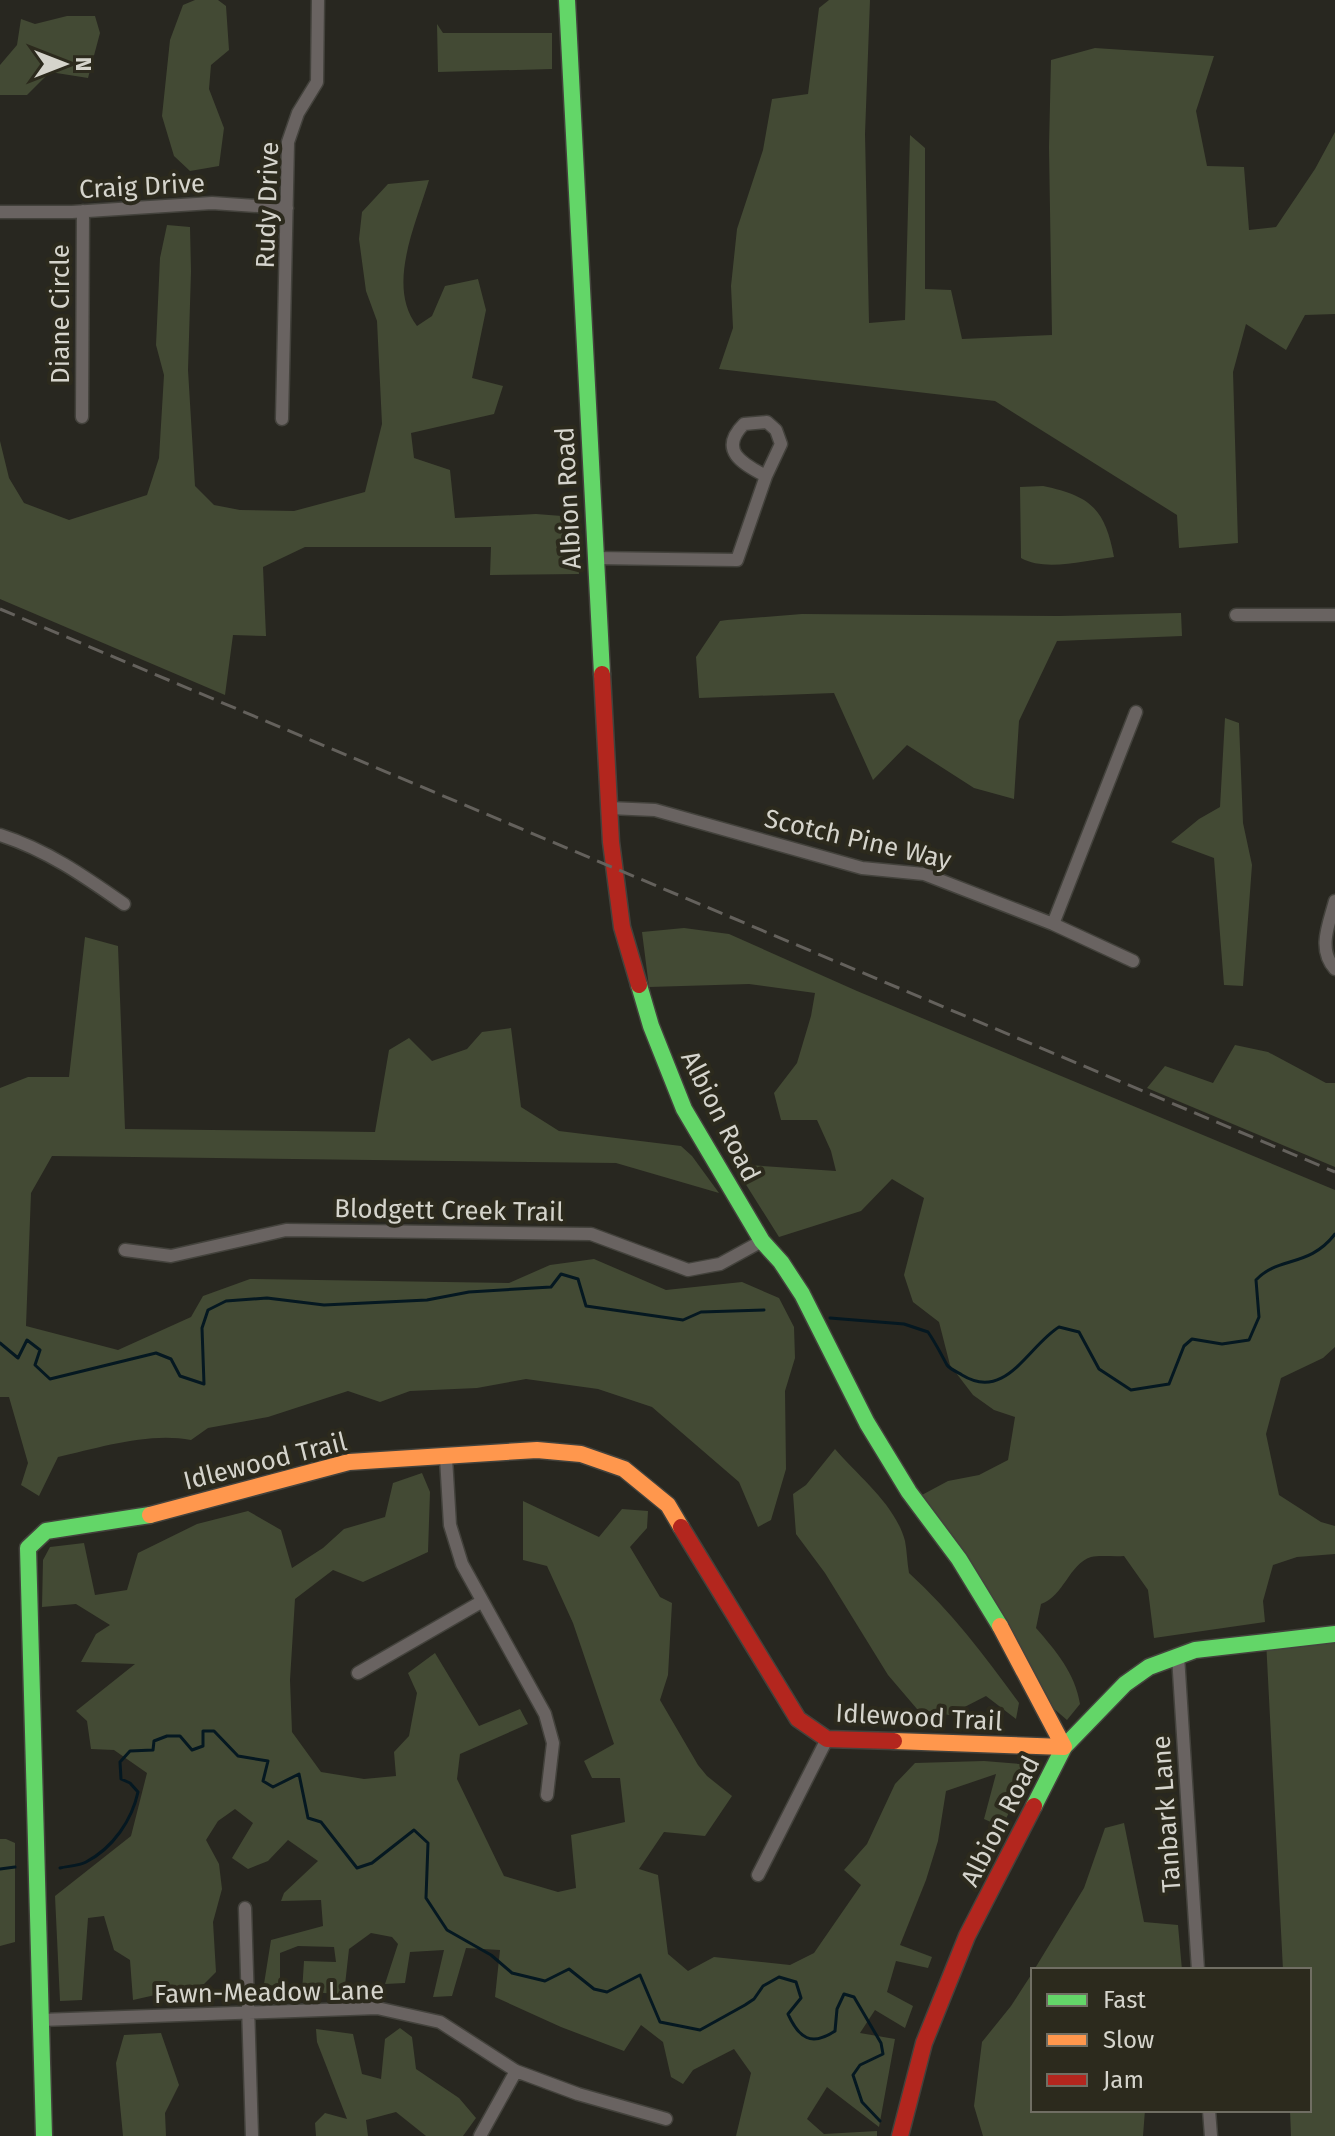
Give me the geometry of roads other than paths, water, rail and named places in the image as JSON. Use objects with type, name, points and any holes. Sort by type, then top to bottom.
[{"type":"street","name":"Rudy Drive","points":[[282,419],[288,142],[298,113],[317,82],[318,0]]},
{"type":"street","name":"Albion Road","points":[[567,0],[609,808],[622,927],[651,1026],[684,1109],[762,1241],[781,1262],[802,1294],[867,1423],[909,1492],[959,1559],[999,1623],[1064,1747],[967,1936],[924,2043],[900,2136]]},
{"type":"street","name":"Craig Drive","points":[[0,212],[83,211],[212,203],[287,208]]},
{"type":"street","name":"Diane Circle","points":[[82,417],[83,211]]},
{"type":"street","points":[[595,558],[737,560],[766,476],[781,444],[776,430],[767,422],[744,424],[736,432],[733,444],[737,457],[744,465],[766,476]]},
{"type":"street","points":[[1236,615],[1335,615]]},
{"type":"street","points":[[1053,924],[1136,712]]},
{"type":"street","name":"Scotch Pine Way","points":[[609,808],[655,810],[862,868],[924,874],[1053,924],[1133,961]]},
{"type":"street","points":[[0,835],[56,858],[124,904]]},
{"type":"street","points":[[1335,901],[1324,940],[1326,955],[1335,969]]},
{"type":"street","name":"Blodgett Creek Trail","points":[[125,1250],[171,1256],[286,1230],[591,1234],[688,1270],[720,1264],[762,1241]]},
{"type":"street","name":"Idlewood Trail","points":[[44,2136],[28,1548],[46,1531],[134,1519],[349,1462],[537,1450],[581,1454],[624,1469],[668,1505],[798,1719],[827,1739],[1064,1747]]},
{"type":"street","points":[[446,1458],[450,1525],[462,1564],[545,1714],[553,1743],[547,1795]]},
{"type":"street","points":[[358,1673],[481,1602]]},
{"type":"street","points":[[1064,1747],[1125,1684],[1149,1667],[1195,1650],[1335,1634]]},
{"type":"street","name":"Tanbark Lane","points":[[1178,1656],[1198,1968]]},
{"type":"street","points":[[758,1875],[827,1739]]},
{"type":"street","points":[[245,1908],[252,2136]]},
{"type":"street","name":"Fawn-Meadow Lane","points":[[41,2020],[377,2008],[440,2022],[516,2071],[578,2094],[666,2119]]},
{"type":"street","points":[[480,2136],[516,2071]]},
{"type":"street","points":[[1209,2112],[1211,2136]]},
{"type":"waterway","points":[[830,1318],[904,1324],[928,1332],[948,1366],[978,1381],[991,1382],[1004,1377],[1059,1327],[1079,1332],[1099,1369],[1131,1390],[1169,1384],[1184,1346],[1192,1339],[1222,1344],[1249,1340],[1259,1317],[1256,1280],[1274,1267],[1315,1252],[1335,1234]]},
{"type":"waterway","points":[[0,1343],[18,1358],[27,1340],[40,1350],[35,1365],[50,1379],[156,1353],[171,1359],[180,1376],[204,1384],[202,1328],[208,1310],[226,1301],[267,1298],[324,1305],[427,1300],[469,1292],[551,1287],[561,1274],[578,1279],[586,1306],[683,1320],[701,1312],[764,1310]]},
{"type":"waterway","points":[[60,1868],[83,1863],[96,1856],[113,1841],[126,1823],[138,1792],[121,1779],[120,1762],[130,1751],[153,1750],[154,1741],[167,1736],[180,1736],[192,1750],[203,1746],[203,1731],[214,1731],[238,1756],[268,1761],[263,1781],[273,1787],[299,1774],[308,1818],[321,1822],[357,1868],[372,1863],[414,1830],[428,1843],[426,1898],[447,1930],[491,1955],[512,1973],[545,1981],[569,1969],[594,1989],[607,1992],[640,1975],[660,2022],[700,2030],[754,1999],[763,1986],[779,1977],[796,1982],[801,1998],[788,2014],[801,2034],[812,2039],[835,2031],[837,2009],[844,1994],[854,1997],[881,2043],[883,2054],[860,2065],[853,2075],[862,2102],[880,2121]]},
{"type":"waterway","points":[[0,1869],[15,1867]]},
{"type":"railway","points":[[0,609],[1335,1172]]}]
